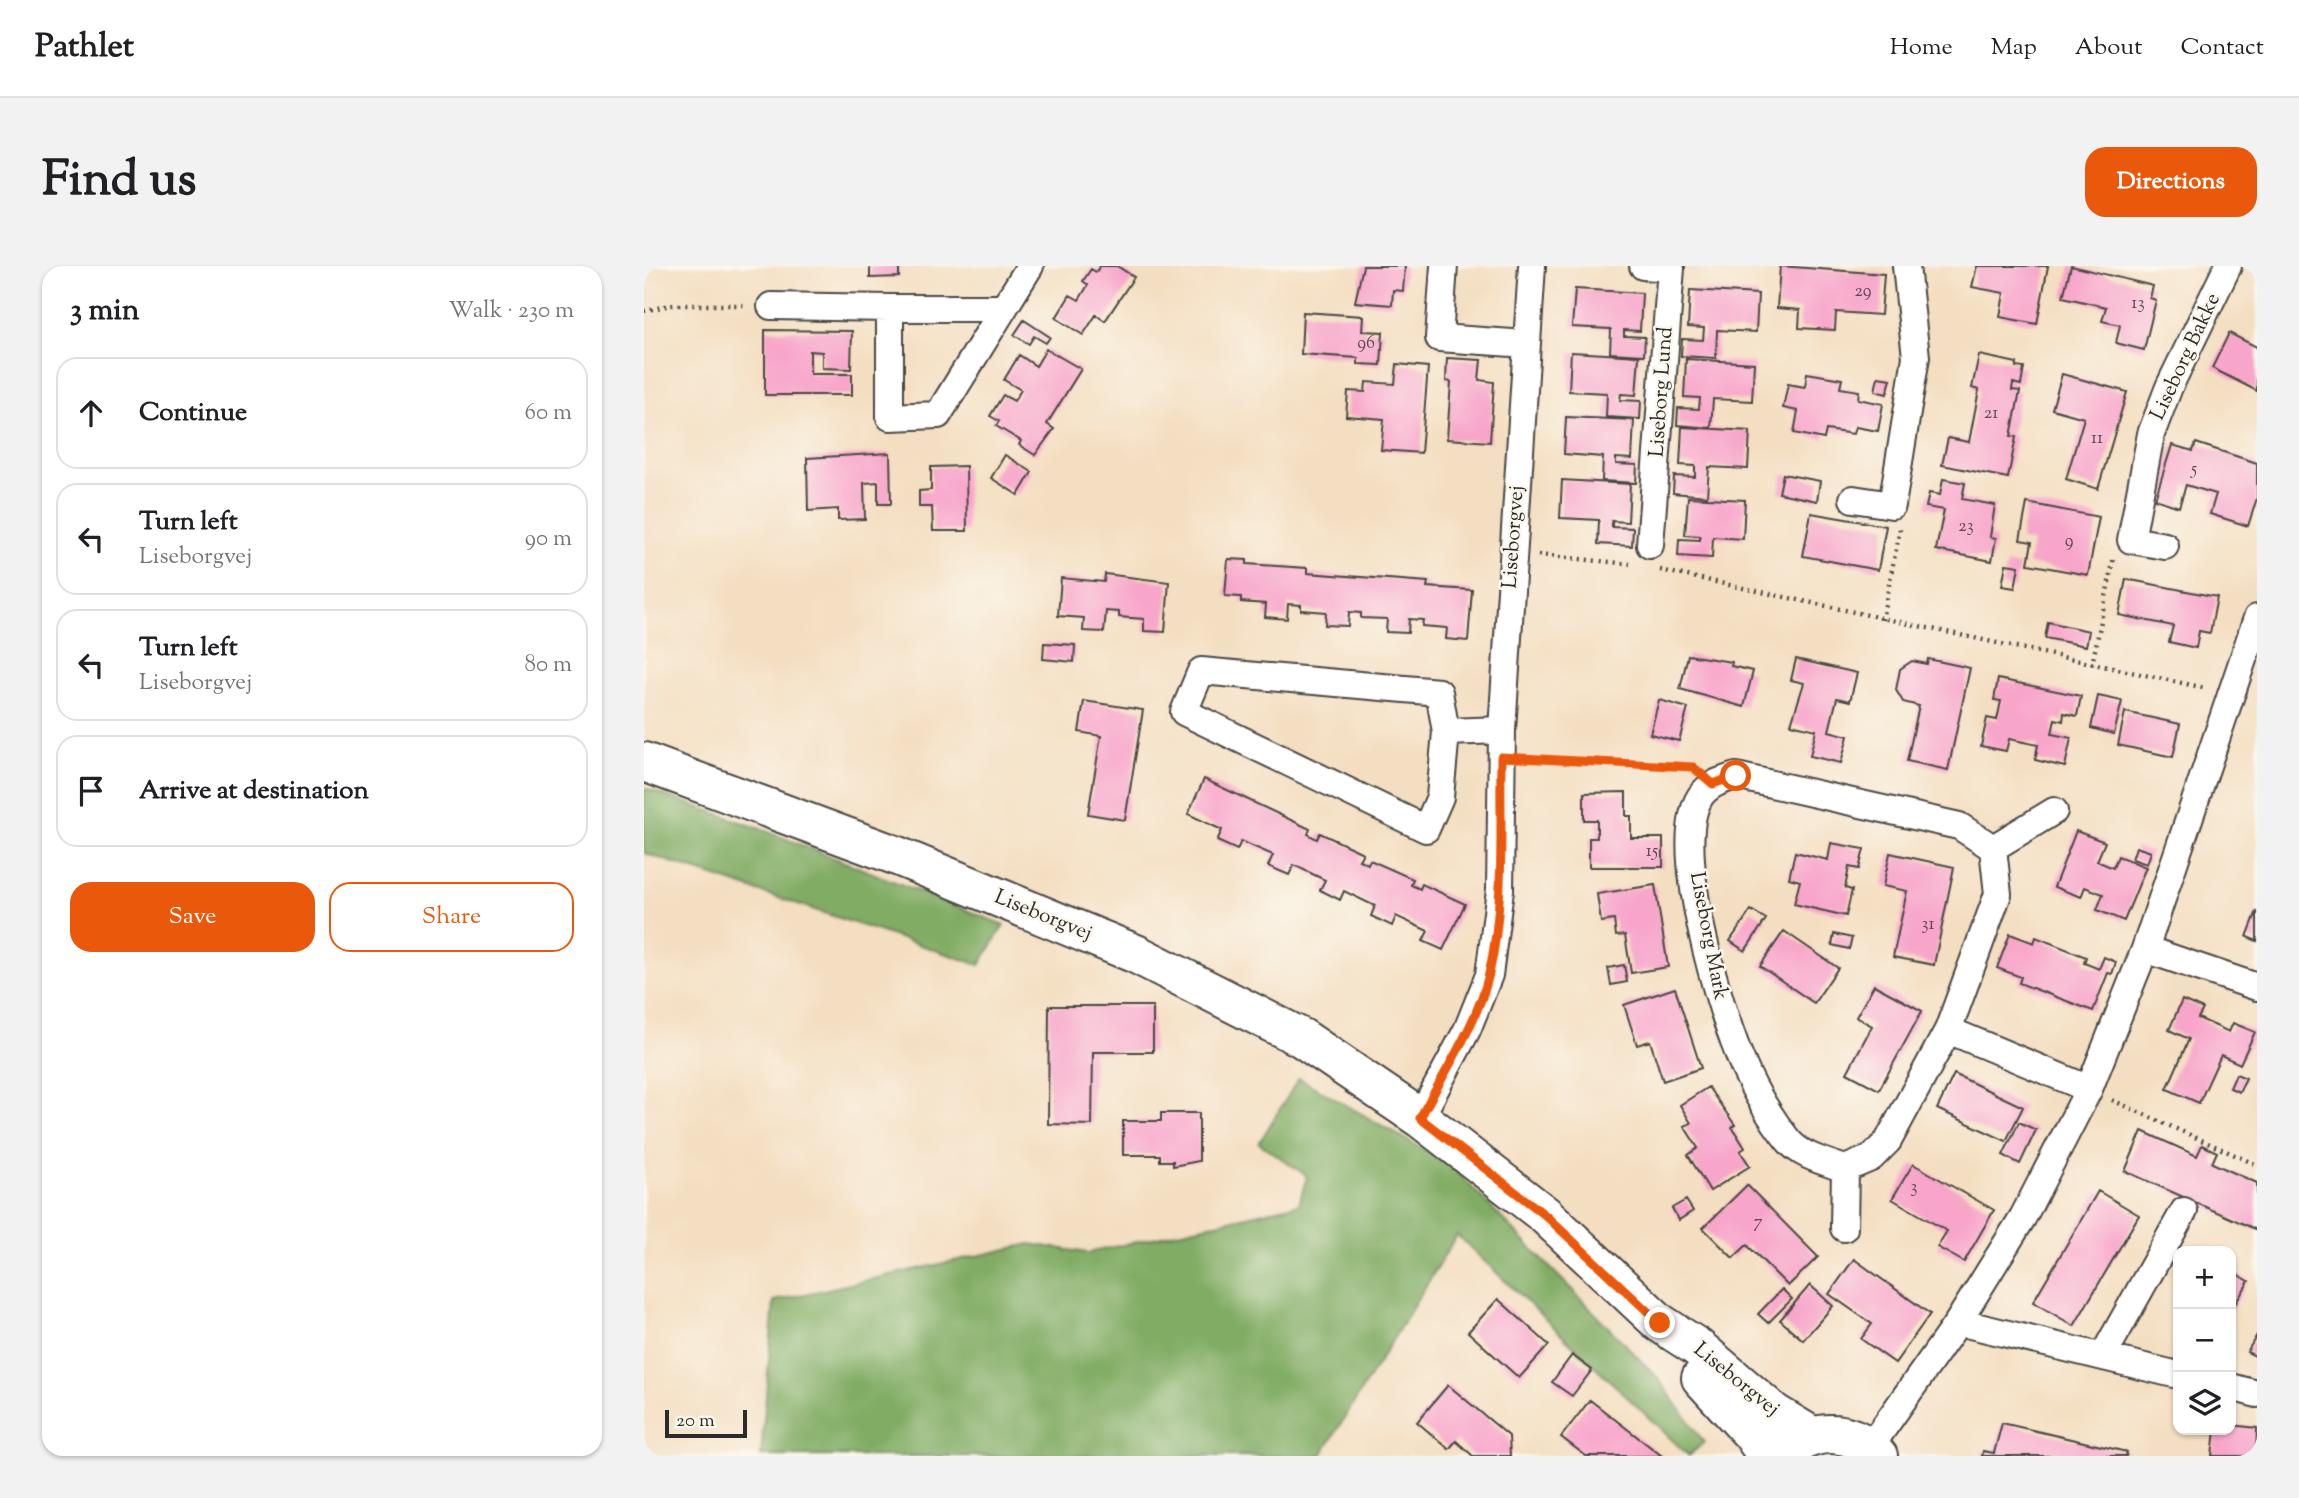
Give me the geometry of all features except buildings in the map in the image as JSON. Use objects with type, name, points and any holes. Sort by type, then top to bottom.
[{"type":"street","points":[[890,308],[890,417],[938,415],[1030,266]]},
{"type":"street","points":[[1444,266],[1439,338],[1527,344]]},
{"type":"street","name":"Liseborgvej","points":[[1420,1118],[1467,1030],[1489,975],[1500,890],[1502,730],[1532,266]]},
{"type":"street","name":"Liseborg Lund","points":[[1643,266],[1671,268],[1647,559]]},
{"type":"street","points":[[1853,499],[1892,505],[1916,356],[1906,266]]},
{"type":"street","name":"Liseborg Bakke","points":[[2131,540],[2151,434],[2169,387],[2228,266]]},
{"type":"street","points":[[771,306],[1003,308]]},
{"type":"street","points":[[2131,540],[2165,546]]},
{"type":"street","points":[[1799,1446],[1832,1433],[1852,1437],[1874,1451],[2024,1217],[2089,1089],[2145,949],[2257,618]]},
{"type":"street","points":[[1201,671],[1439,692],[1446,732],[1440,797],[1426,829],[1184,712],[1201,671]]},
{"type":"street","points":[[1446,732],[1502,730]]},
{"type":"street","name":"Liseborgvej","points":[[644,762],[895,855],[1136,954],[1302,1038],[1420,1118],[1545,1215],[1660,1323],[1697,1347],[1774,1413],[1799,1446]]},
{"type":"street","points":[[1713,784],[1736,776],[1959,826],[1993,848]]},
{"type":"street","name":"Liseborg Mark","points":[[1713,784],[1700,797],[1691,827],[1696,899],[1715,988],[1744,1069],[1789,1143],[1815,1158],[1845,1169]]},
{"type":"street","points":[[1993,848],[2054,811]]},
{"type":"street","points":[[1844,1228],[1845,1169],[1871,1158],[1888,1141],[1948,1030],[1998,894],[1993,848]]},
{"type":"street","points":[[2145,949],[2257,987]]},
{"type":"street","points":[[1948,1030],[2089,1089]]},
{"type":"street","points":[[2103,1356],[2185,1211]]},
{"type":"street","points":[[1958,1322],[2173,1374]]},
{"type":"street","name":"Liseborgvej","points":[[1660,1323],[1685,1359],[1752,1434],[1767,1456]]},
{"type":"street","points":[[2236,1388],[2257,1394]]},
{"type":"path","points":[[644,311],[670,305],[771,306]]},
{"type":"path","points":[[1882,620],[1902,516],[1892,505]]},
{"type":"path","points":[[2092,665],[2115,552],[2131,540]]},
{"type":"path","points":[[1513,552],[1647,559],[1882,620],[2231,693]]},
{"type":"path","points":[[1501,757],[1693,767],[1713,784]]},
{"type":"path","points":[[2089,1089],[2257,1165]]},
{"type":"green space","points":[[644,788],[761,829],[1004,925],[980,965],[644,853]]},
{"type":"green space","points":[[1299,1078],[1449,1164],[1657,1377],[1704,1442],[1689,1456],[1457,1235],[1321,1456],[761,1456],[774,1301],[1030,1244],[1088,1253],[1299,1204],[1307,1176],[1259,1143]]},
{"type":"route","points":[[1660,1323],[1545,1215],[1420,1118],[1467,1030],[1489,975],[1500,890],[1501,757],[1693,767],[1713,784],[1736,776]]}]
